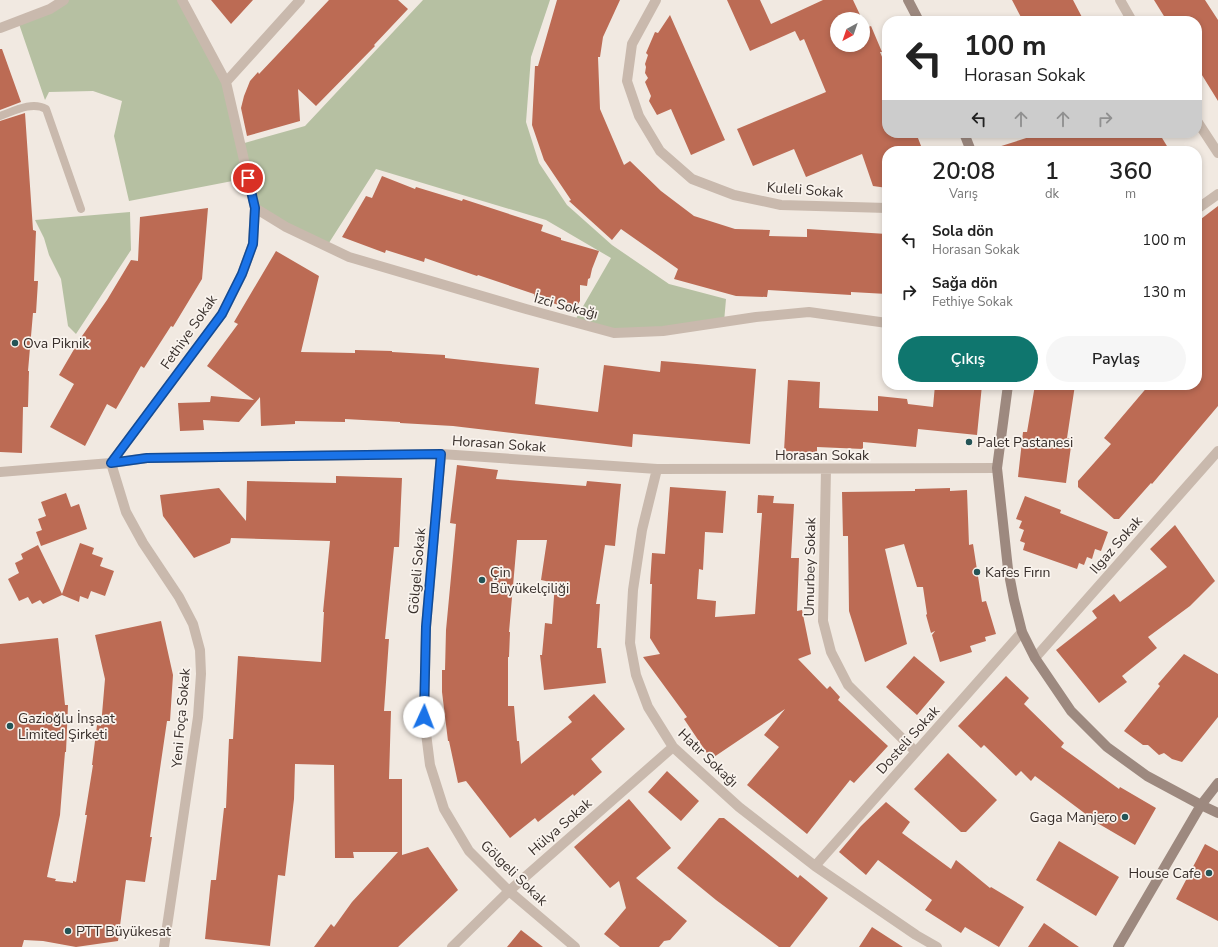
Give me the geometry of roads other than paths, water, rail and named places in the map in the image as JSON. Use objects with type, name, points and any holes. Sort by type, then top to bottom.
[{"type":"street","points":[[0,28],[50,9],[64,0]]},
{"type":"street","name":"Fethiye Sokak","points":[[111,463],[222,314],[242,274],[253,244],[255,208],[226,82],[182,0]]},
{"type":"street","points":[[226,82],[300,0]]},
{"type":"street","name":"Kuleli Sokak","points":[[656,0],[632,44],[627,81],[638,116],[660,151],[692,179],[734,195],[780,204],[882,208]]},
{"type":"street","points":[[908,0],[916,16]]},
{"type":"street","points":[[1120,0],[1129,16]]},
{"type":"street","points":[[1202,129],[1218,153]]},
{"type":"street","points":[[1202,205],[1218,194]]},
{"type":"street","name":"İzci Sokağı","points":[[255,208],[286,227],[349,257],[518,307],[614,333],[663,332],[756,317],[809,312],[882,322]]},
{"type":"street","points":[[1007,390],[997,468],[1008,569],[1022,632],[1035,658],[1071,710],[1107,747],[1147,776],[1201,806],[1218,813]]},
{"type":"street","name":"Ilgaz Sokak","points":[[1035,658],[1218,451]]},
{"type":"street","name":"Horasan Sokak","points":[[0,472],[111,463],[147,458],[441,454],[657,469],[997,468]]},
{"type":"street","name":"Gölgeli Sokak","points":[[441,454],[426,627],[424,717],[430,765],[444,809],[470,851],[509,891],[574,947]]},
{"type":"street","name":"Yeni Foça Sokak","points":[[111,463],[126,512],[143,543],[179,597],[193,624],[200,650],[201,674],[198,717],[164,947]]},
{"type":"street","name":"Hatır Sokağı","points":[[657,469],[642,530],[633,590],[630,643],[636,675],[648,707],[673,747],[739,807],[816,866],[916,935],[937,947]]},
{"type":"street","name":"Umurbey Sokak","points":[[826,469],[823,621],[831,652],[848,685],[916,752]]},
{"type":"street","name":"Dosteli Sokak","points":[[816,866],[1022,632]]},
{"type":"street","name":"Hülya Sokak","points":[[452,947],[509,891],[673,747]]},
{"type":"street","points":[[1118,947],[1201,806],[1218,783]]},
{"type":"lane","points":[[0,116],[25,107],[39,105],[46,108],[81,209]]},
{"type":"place","name":"Ova Piknik","points":[[15,343]]},
{"type":"place","name":"Palet Pastanesi","points":[[969,442]]},
{"type":"place","name":"Kafes Fırın","points":[[977,572]]},
{"type":"place","name":"Çin Büyükelçiliği","points":[[482,580]]},
{"type":"place","name":"Gazioğlu İnşaat Limited Şirketi","points":[[10,726]]},
{"type":"place","name":"Gaga Manjero","points":[[1125,817]]},
{"type":"place","name":"House Cafe","points":[[1209,873]]},
{"type":"place","name":"PTT Büyükesat","points":[[68,931]]}]
